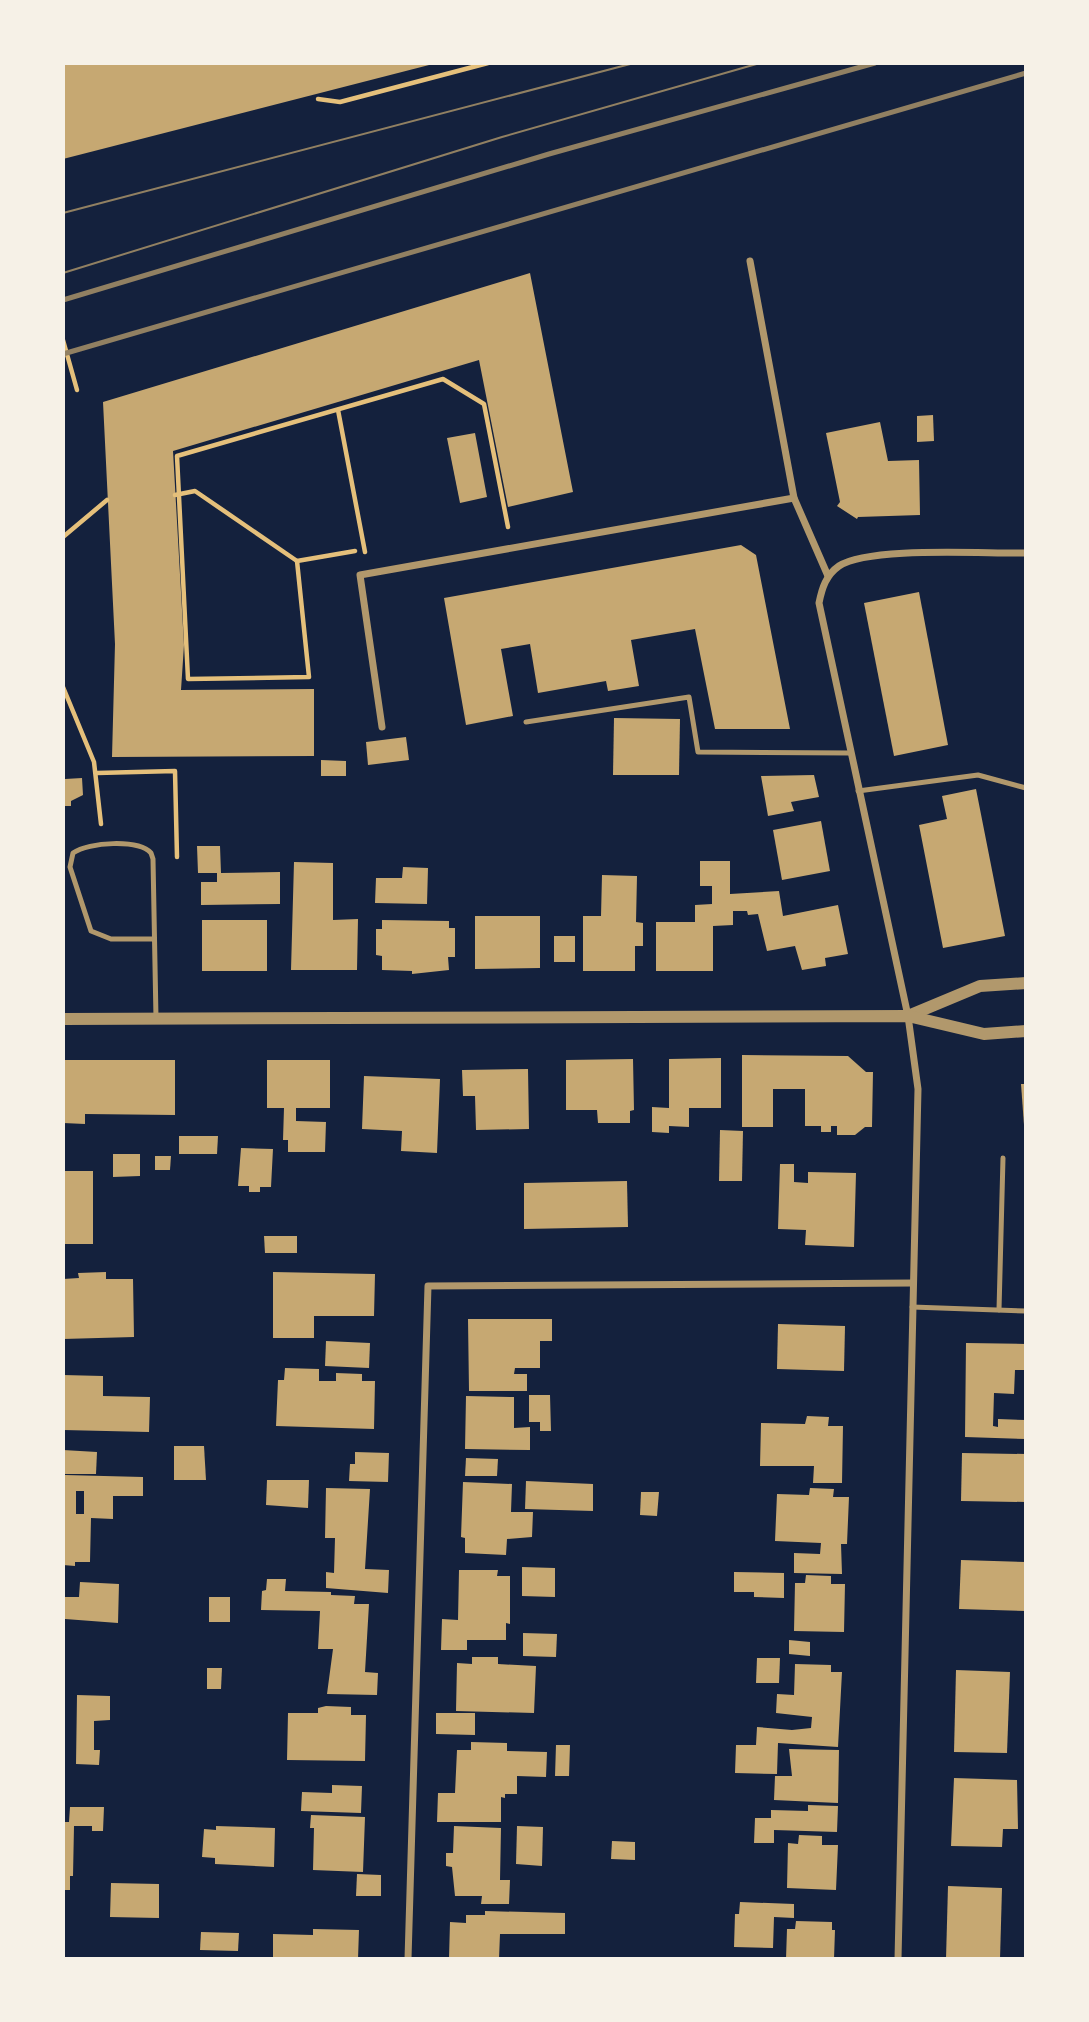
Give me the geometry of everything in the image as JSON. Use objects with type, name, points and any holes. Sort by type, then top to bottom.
[{"type":"street","points":[[750,261],[794,498],[828,576]]},
{"type":"street","points":[[382,727],[360,575],[794,498]]},
{"type":"street","points":[[898,1959],[918,1088],[908,1016],[819,603],[828,576],[852,560],[869,556],[1026,553]]},
{"type":"street","points":[[908,1016],[980,986],[1026,983]]},
{"type":"street","points":[[63,1019],[908,1016],[984,1034],[1026,1031]]},
{"type":"street","points":[[408,1959],[428,1286],[913,1283]]},
{"type":"lane","points":[[526,722],[689,697],[698,752],[851,753]]},
{"type":"lane","points":[[858,791],[978,775],[1026,788]]},
{"type":"lane","points":[[154,939],[103,938],[86,926],[70,859],[79,848],[142,846],[151,853],[154,939],[156,1018]]},
{"type":"lane","points":[[999,1310],[1003,1158]]},
{"type":"lane","points":[[912,1307],[1026,1311]]},
{"type":"path","points":[[318,99],[340,102],[488,63]]},
{"type":"path","points":[[63,340],[78,390]]},
{"type":"path","points":[[297,561],[309,677],[188,678],[177,456],[443,379],[484,404],[513,548]]},
{"type":"path","points":[[338,410],[369,573]]},
{"type":"path","points":[[177,495],[195,491],[297,561],[377,547]]},
{"type":"path","points":[[63,537],[107,500]]},
{"type":"path","points":[[495,526],[508,524]]},
{"type":"path","points":[[63,687],[94,762],[102,846]]},
{"type":"building","points":[[63,63],[433,63],[433,64],[63,159]]},
{"type":"building","points":[[530,273],[573,492],[508,507],[479,360],[173,451],[184,645],[181,690],[314,689],[314,756],[112,757],[115,644],[103,402]]},
{"type":"building","points":[[933,415],[934,441],[917,442],[917,416]]},
{"type":"building","points":[[880,422],[888,461],[919,460],[920,515],[857,519],[837,506],[840,502],[826,433]]},
{"type":"building","points":[[475,433],[487,497],[460,503],[447,438]]},
{"type":"building","points":[[741,545],[756,555],[790,729],[715,729],[695,629],[631,640],[639,686],[608,691],[606,681],[538,693],[530,644],[501,649],[513,716],[466,725],[444,598]]},
{"type":"building","points":[[919,592],[948,745],[894,756],[864,603]]},
{"type":"building","points":[[614,718],[680,719],[679,775],[613,775]]},
{"type":"building","points":[[406,737],[409,760],[368,765],[366,742]]},
{"type":"building","points":[[321,760],[346,761],[346,776],[321,776]]},
{"type":"building","points":[[814,775],[819,797],[791,802],[794,811],[768,816],[761,776]]},
{"type":"building","points":[[82,778],[83,795],[71,801],[71,806],[63,806],[65,779]]},
{"type":"building","points":[[976,789],[1005,936],[943,948],[919,825],[947,819],[942,796]]},
{"type":"building","points":[[821,821],[830,871],[782,880],[773,830]]},
{"type":"building","points":[[197,846],[220,846],[221,873],[280,872],[280,904],[201,905],[201,882],[217,882],[217,873],[198,873]]},
{"type":"building","points":[[700,861],[730,861],[730,894],[779,891],[783,916],[838,905],[848,954],[825,958],[826,966],[802,970],[795,946],[767,951],[758,914],[748,915],[747,911],[733,911],[733,925],[713,926],[713,971],[656,971],[656,922],[695,922],[695,905],[712,904],[712,886],[700,886]]},
{"type":"building","points":[[294,862],[333,863],[333,920],[358,919],[357,970],[291,970]]},
{"type":"building","points":[[403,867],[428,868],[427,904],[375,903],[376,878],[402,878]]},
{"type":"building","points":[[602,875],[637,876],[636,922],[643,923],[643,946],[635,946],[635,971],[583,971],[583,916],[601,916]]},
{"type":"building","points":[[475,916],[540,916],[540,968],[475,969]]},
{"type":"building","points":[[202,920],[267,920],[267,971],[202,971]]},
{"type":"building","points":[[382,920],[449,921],[449,928],[455,928],[455,957],[448,957],[449,970],[412,974],[412,971],[382,970],[382,956],[376,955],[376,929],[382,929]]},
{"type":"building","points":[[554,936],[575,936],[575,962],[554,962]]},
{"type":"building","points":[[742,1055],[848,1056],[866,1072],[873,1072],[872,1127],[865,1127],[855,1135],[837,1135],[837,1126],[831,1126],[831,1132],[821,1132],[821,1126],[805,1126],[805,1089],[773,1089],[773,1127],[742,1127]]},
{"type":"building","points":[[721,1058],[721,1108],[689,1108],[689,1127],[669,1126],[669,1133],[652,1132],[652,1107],[669,1108],[669,1059]]},
{"type":"building","points":[[633,1059],[634,1110],[630,1111],[630,1123],[598,1123],[597,1110],[566,1110],[566,1060]]},
{"type":"building","points":[[63,1060],[175,1060],[175,1115],[85,1114],[85,1124],[63,1123]]},
{"type":"building","points":[[267,1060],[330,1060],[330,1108],[296,1108],[296,1121],[326,1122],[325,1152],[288,1152],[288,1140],[283,1140],[284,1108],[267,1108]]},
{"type":"building","points":[[528,1069],[529,1129],[476,1130],[475,1096],[463,1096],[462,1070]]},
{"type":"building","points":[[364,1076],[440,1079],[437,1153],[401,1151],[402,1131],[362,1129]]},
{"type":"building","points":[[1021,1084],[1026,1084],[1024,1125]]},
{"type":"building","points":[[720,1130],[743,1131],[742,1181],[719,1181]]},
{"type":"building","points":[[179,1136],[218,1136],[217,1154],[179,1154]]},
{"type":"building","points":[[241,1148],[273,1149],[271,1187],[260,1187],[260,1192],[249,1192],[249,1186],[238,1186]]},
{"type":"building","points":[[113,1154],[140,1154],[140,1176],[113,1177]]},
{"type":"building","points":[[155,1156],[171,1156],[170,1170],[155,1170]]},
{"type":"building","points":[[780,1164],[794,1164],[794,1182],[808,1183],[808,1172],[856,1173],[854,1247],[805,1245],[806,1230],[778,1229]]},
{"type":"building","points":[[63,1171],[93,1171],[93,1244],[63,1244]]},
{"type":"building","points":[[627,1181],[628,1227],[524,1229],[524,1183]]},
{"type":"building","points":[[264,1236],[297,1236],[297,1253],[265,1253]]},
{"type":"building","points":[[106,1272],[106,1279],[133,1279],[134,1337],[63,1339],[63,1279],[79,1278],[78,1273]]},
{"type":"building","points":[[273,1272],[375,1274],[374,1316],[314,1316],[314,1338],[273,1338]]},
{"type":"building","points":[[468,1319],[552,1319],[552,1341],[540,1341],[540,1368],[515,1368],[514,1374],[527,1374],[527,1391],[469,1391]]},
{"type":"building","points":[[778,1324],[845,1326],[844,1371],[777,1369]]},
{"type":"building","points":[[326,1341],[370,1343],[369,1368],[325,1366]]},
{"type":"building","points":[[966,1343],[1026,1344],[1026,1370],[1015,1370],[1014,1394],[994,1393],[993,1426],[998,1427],[998,1419],[1026,1420],[1026,1439],[965,1437]]},
{"type":"building","points":[[285,1368],[319,1369],[319,1381],[336,1381],[336,1373],[362,1374],[362,1381],[375,1381],[374,1429],[276,1426],[278,1380],[284,1380]]},
{"type":"building","points":[[63,1375],[103,1376],[103,1396],[150,1397],[149,1432],[63,1430]]},
{"type":"building","points":[[529,1395],[550,1395],[551,1431],[540,1431],[540,1422],[529,1422]]},
{"type":"building","points":[[466,1396],[514,1397],[514,1428],[530,1427],[530,1450],[465,1449]]},
{"type":"building","points":[[807,1416],[829,1417],[828,1426],[843,1426],[842,1483],[813,1483],[814,1466],[760,1466],[761,1423],[805,1424]]},
{"type":"building","points":[[174,1446],[204,1446],[206,1480],[174,1480]]},
{"type":"building","points":[[63,1450],[97,1452],[96,1474],[63,1474]]},
{"type":"building","points":[[355,1452],[389,1453],[388,1482],[349,1481],[350,1464],[355,1464]]},
{"type":"building","points":[[962,1453],[1026,1454],[1026,1502],[961,1501]]},
{"type":"building","points":[[466,1458],[498,1459],[497,1476],[465,1476]]},
{"type":"building","points":[[65,1475],[143,1477],[143,1496],[113,1496],[113,1519],[91,1518],[90,1562],[75,1562],[75,1566],[63,1565]],"holes":[[[76,1491],[84,1491],[84,1514],[76,1514]]]},
{"type":"building","points":[[267,1480],[309,1480],[308,1508],[266,1505]]},
{"type":"building","points":[[526,1481],[593,1484],[593,1511],[525,1509]]},
{"type":"building","points":[[463,1482],[512,1484],[511,1512],[533,1512],[532,1537],[507,1539],[506,1555],[465,1553],[465,1538],[461,1537]]},
{"type":"building","points":[[326,1488],[370,1489],[365,1569],[389,1570],[388,1593],[326,1588],[326,1572],[334,1573],[335,1538],[325,1538]]},
{"type":"building","points":[[810,1488],[834,1489],[833,1497],[849,1497],[847,1544],[841,1544],[842,1574],[794,1573],[794,1553],[820,1554],[821,1543],[775,1541],[777,1494],[809,1495]]},
{"type":"building","points":[[641,1492],[659,1492],[657,1516],[640,1515]]},
{"type":"building","points":[[961,1560],[1026,1562],[1026,1611],[959,1609]]},
{"type":"building","points":[[522,1567],[555,1568],[555,1597],[522,1596]]},
{"type":"building","points":[[459,1570],[498,1570],[497,1576],[510,1576],[510,1624],[506,1623],[506,1640],[467,1640],[467,1650],[441,1650],[442,1619],[458,1620]]},
{"type":"building","points":[[734,1572],[784,1573],[784,1598],[754,1597],[754,1592],[734,1592]]},
{"type":"building","points":[[806,1575],[831,1576],[831,1584],[845,1584],[844,1632],[794,1631],[795,1583],[805,1583]]},
{"type":"building","points":[[267,1579],[286,1579],[285,1591],[331,1592],[331,1595],[355,1596],[354,1604],[369,1604],[365,1672],[378,1673],[377,1695],[327,1694],[333,1649],[318,1649],[320,1611],[261,1610],[262,1591],[266,1590]]},
{"type":"building","points":[[80,1582],[119,1584],[118,1623],[65,1619],[63,1625],[63,1597],[79,1597]]},
{"type":"building","points":[[209,1597],[230,1597],[230,1622],[209,1622]]},
{"type":"building","points":[[523,1633],[557,1634],[556,1657],[523,1656]]},
{"type":"building","points":[[789,1640],[810,1642],[810,1656],[789,1654]]},
{"type":"building","points":[[472,1657],[498,1657],[498,1664],[536,1666],[534,1713],[456,1711],[457,1663],[472,1664]]},
{"type":"building","points":[[757,1658],[780,1658],[779,1683],[756,1683]]},
{"type":"building","points":[[795,1664],[831,1665],[831,1672],[842,1672],[838,1747],[778,1743],[777,1774],[735,1773],[736,1745],[756,1745],[757,1727],[792,1730],[811,1728],[812,1717],[776,1713],[777,1694],[794,1695]]},
{"type":"building","points":[[207,1668],[222,1668],[221,1689],[207,1689]]},
{"type":"building","points":[[956,1670],[1010,1672],[1007,1753],[954,1752]]},
{"type":"building","points":[[77,1695],[110,1696],[110,1720],[94,1721],[94,1750],[100,1750],[99,1765],[76,1764]]},
{"type":"building","points":[[351,1707],[351,1715],[366,1715],[365,1761],[287,1760],[288,1713],[318,1713],[318,1708]]},
{"type":"building","points":[[436,1713],[475,1713],[475,1735],[436,1734]]},
{"type":"building","points":[[471,1742],[507,1743],[507,1751],[547,1752],[546,1777],[517,1776],[517,1794],[505,1794],[505,1798],[501,1797],[501,1822],[437,1822],[438,1793],[455,1793],[457,1750],[471,1750]]},
{"type":"building","points":[[556,1745],[570,1745],[569,1776],[555,1776]]},
{"type":"building","points":[[789,1749],[839,1750],[838,1803],[774,1800],[775,1776],[792,1776]]},
{"type":"building","points":[[954,1778],[1017,1780],[1018,1829],[1003,1829],[1002,1847],[951,1846]]},
{"type":"building","points":[[332,1785],[362,1786],[361,1813],[301,1811],[302,1792],[332,1793]]},
{"type":"building","points":[[808,1805],[838,1806],[837,1832],[774,1830],[774,1843],[754,1843],[755,1818],[771,1818],[771,1810],[808,1811]]},
{"type":"building","points":[[70,1807],[104,1807],[103,1831],[92,1831],[92,1826],[74,1826],[73,1876],[70,1876],[70,1890],[63,1890],[63,1822],[69,1822]]},
{"type":"building","points":[[311,1815],[365,1817],[363,1872],[313,1870],[314,1828],[310,1828]]},
{"type":"building","points":[[216,1826],[275,1828],[274,1867],[215,1864],[215,1858],[202,1857],[204,1829],[216,1830]]},
{"type":"building","points":[[454,1826],[501,1828],[500,1880],[510,1880],[509,1904],[481,1904],[482,1896],[455,1896],[452,1867],[446,1866],[446,1853],[453,1853]]},
{"type":"building","points":[[517,1826],[543,1827],[542,1866],[516,1864]]},
{"type":"building","points":[[799,1835],[822,1836],[822,1845],[838,1845],[836,1890],[787,1888],[788,1843],[798,1844]]},
{"type":"building","points":[[612,1841],[635,1842],[635,1860],[611,1859]]},
{"type":"building","points":[[357,1874],[381,1875],[381,1896],[356,1896]]},
{"type":"building","points":[[111,1883],[159,1884],[159,1918],[110,1917]]},
{"type":"building","points":[[948,1886],[1002,1888],[1000,1959],[946,1959]]},
{"type":"building","points":[[740,1902],[794,1904],[794,1918],[774,1917],[773,1948],[734,1947],[735,1914],[739,1914]]},
{"type":"building","points":[[485,1911],[565,1913],[565,1934],[500,1934],[499,1959],[449,1959],[450,1922],[466,1923],[466,1915],[485,1915]]},
{"type":"building","points":[[796,1921],[832,1922],[832,1930],[835,1930],[834,1959],[786,1959],[787,1929],[795,1929]]},
{"type":"building","points":[[313,1929],[359,1930],[358,1959],[273,1959],[273,1934],[313,1935]]},
{"type":"building","points":[[201,1932],[239,1933],[238,1951],[200,1950]]},
{"type":"tram line","points":[[63,213],[634,63]]},
{"type":"tram line","points":[[63,273],[502,137],[760,63]]},
{"type":"railway","points":[[63,300],[549,154],[875,63]]},
{"type":"railway","points":[[63,354],[1026,73]]}]
